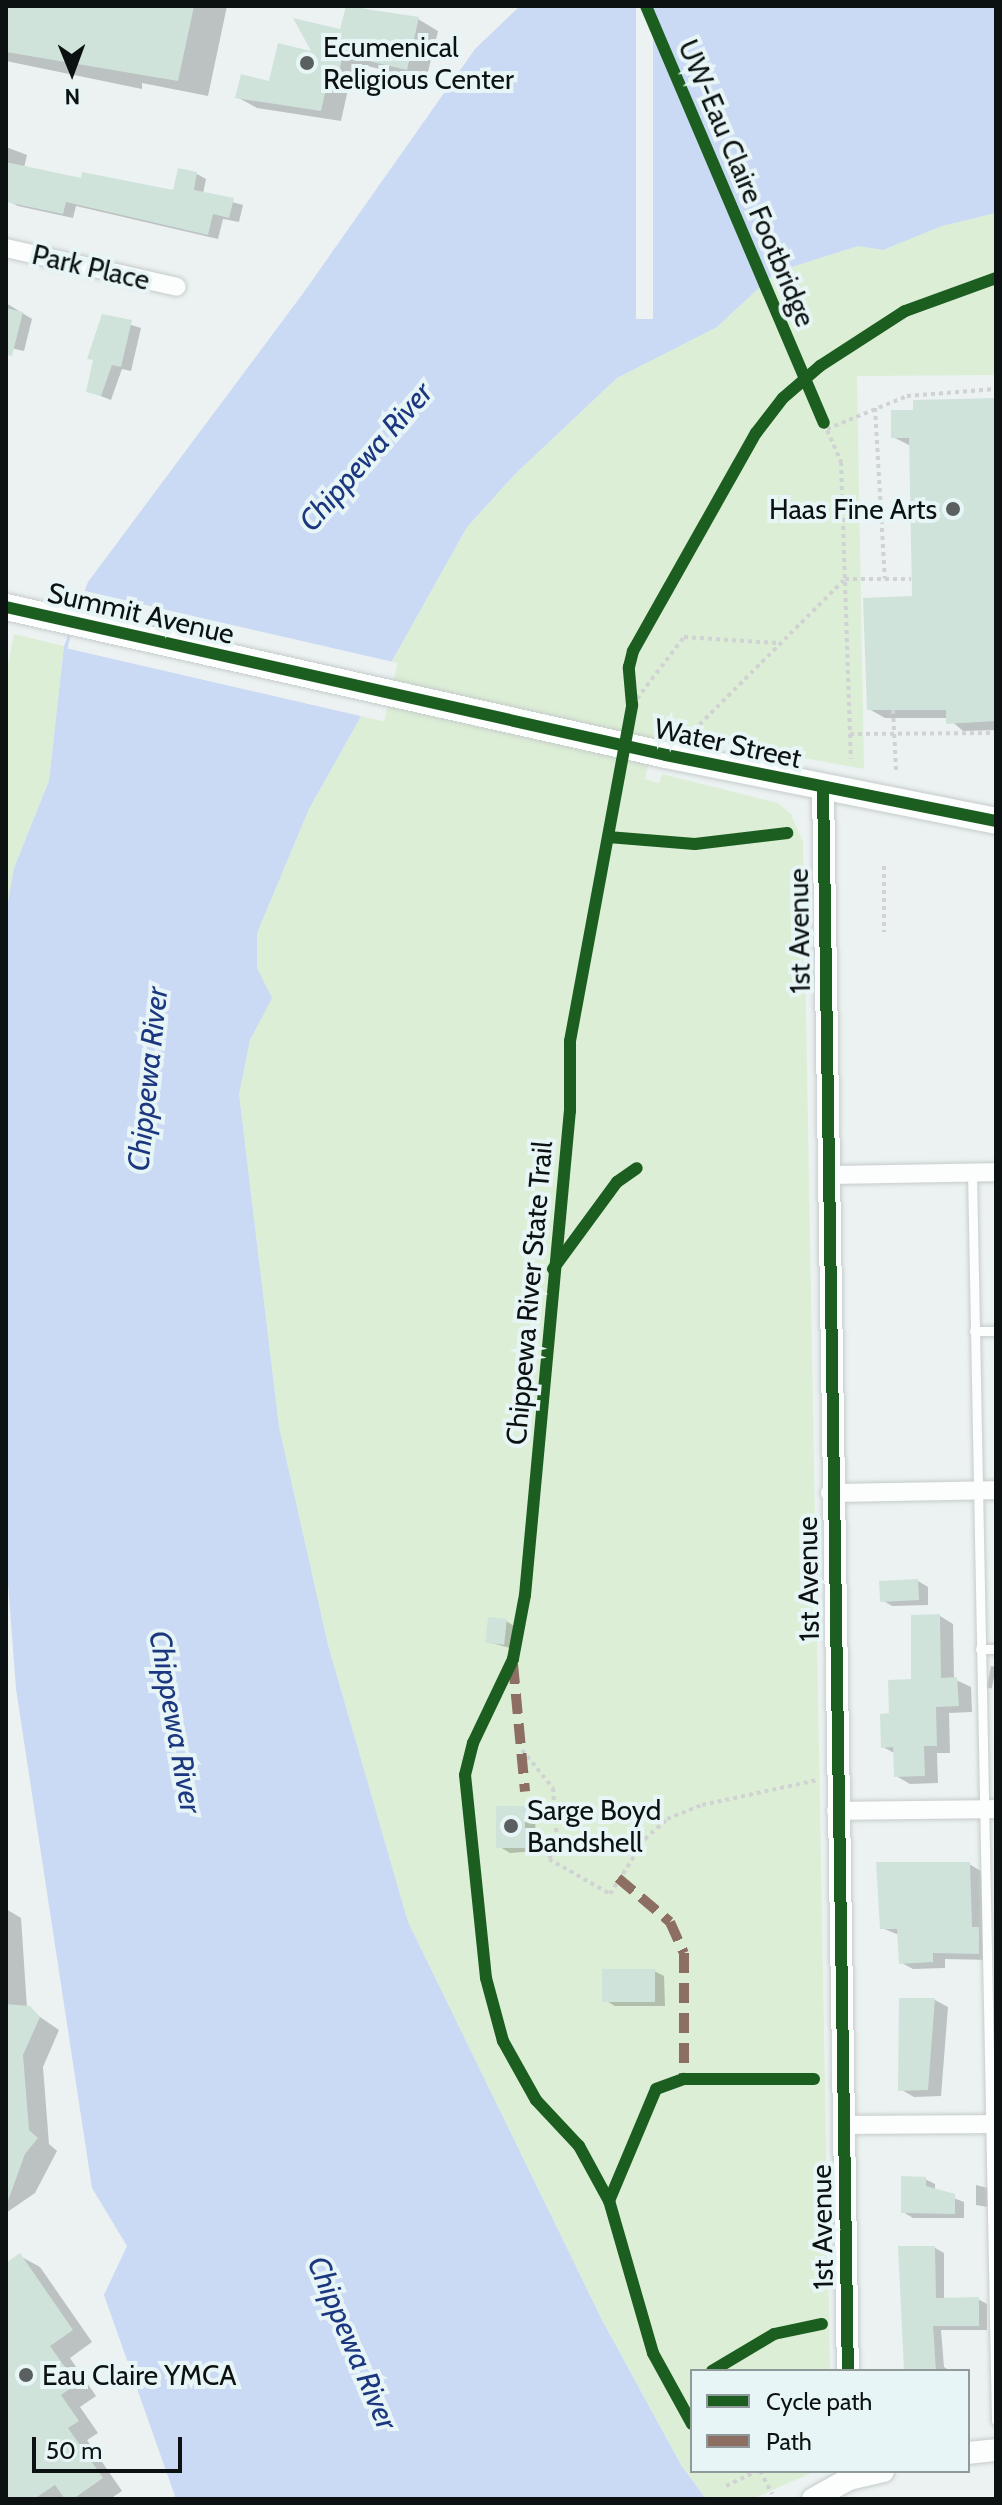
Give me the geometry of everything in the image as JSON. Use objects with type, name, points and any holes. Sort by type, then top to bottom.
[{"type":"main road","name":"Summit Avenue","points":[[14,609],[265,665]]},
{"type":"main road","name":"Water Street","points":[[265,665],[666,755],[996,821]]},
{"type":"street","name":"Park Place","points":[[6,248],[177,287]]},
{"type":"street","name":"1st Avenue","points":[[823,787],[830,1493],[848,2369]]},
{"type":"street","points":[[827,1175],[996,1172]]},
{"type":"street","points":[[830,1493],[996,1490]]},
{"type":"street","points":[[836,1811],[990,1809]]},
{"type":"street","points":[[845,2125],[993,2124]]},
{"type":"street","points":[[970,2453],[996,2450]]},
{"type":"street","points":[[813,2499],[877,2473]]},
{"type":"lane","points":[[972,1172],[980,1649],[990,1809],[996,2421]]},
{"type":"lane","points":[[974,1331],[996,1331]]},
{"type":"lane","points":[[980,1649],[996,1649]]},
{"type":"path","points":[[826,426],[922,394],[996,389]]},
{"type":"path","points":[[875,408],[885,579]]},
{"type":"path","points":[[818,409],[841,462],[851,759]]},
{"type":"path","points":[[694,730],[845,579],[911,579]]},
{"type":"path","points":[[632,705],[684,637],[778,643]]},
{"type":"path","points":[[629,680],[632,705],[629,720]]},
{"type":"path","points":[[893,710],[896,770]]},
{"type":"path","points":[[850,735],[996,733]]},
{"type":"path","points":[[884,866],[884,932]]},
{"type":"path","points":[[522,1750],[553,1788],[557,1840],[549,1859],[610,1894],[645,1839],[667,1819],[702,1805],[818,1780]]},
{"type":"path","points":[[719,2473],[735,2499]]},
{"type":"path","points":[[726,2486],[755,2473]]},
{"type":"path","points":[[760,2473],[772,2494]]},
{"type":"green space","points":[[996,213],[996,375],[857,376],[864,769],[670,734],[672,726],[658,722],[645,779],[659,783],[662,774],[778,803],[791,814],[803,842],[830,2369],[690,2369],[690,2473],[811,2473],[752,2499],[706,2499],[681,2465],[602,2320],[408,1922],[328,1645],[279,1427],[239,1094],[250,1040],[271,998],[257,968],[257,933],[309,809],[467,527],[515,474],[617,378],[717,327],[776,272],[858,246],[883,250],[942,226]]},
{"type":"green space","points":[[14,634],[64,646],[49,781],[14,868],[6,913],[6,675]]},
{"type":"water","name":"Chippewa River","points":[[520,6],[996,6],[996,213],[942,226],[883,250],[858,246],[776,272],[717,327],[617,378],[515,474],[467,527],[309,809],[257,933],[257,968],[272,998],[250,1040],[239,1094],[279,1427],[328,1645],[408,1922],[602,2320],[681,2465],[706,2499],[176,2499],[104,2295],[127,2246],[92,2188],[16,1689],[6,1557],[6,913],[14,868],[49,781],[64,646],[88,582],[304,292],[475,49]]},
{"type":"pier","points":[[636,6],[653,6],[653,319],[636,319]]},
{"type":"pier","points":[[81,590],[398,663],[384,722],[68,648]]},
{"type":"building","points":[[6,6],[194,6],[178,81],[6,52]]},
{"type":"building","name":"Ecumenical Religious Center","points":[[346,6],[419,17],[407,70],[343,55],[337,81],[328,80],[321,111],[235,98],[241,74],[269,81],[278,43],[311,51],[293,18],[340,29]]},
{"type":"building","points":[[6,162],[81,178],[82,172],[173,190],[178,168],[197,172],[194,190],[234,198],[229,218],[213,214],[208,235],[66,202],[63,214],[6,202]]},
{"type":"building","points":[[6,308],[23,312],[12,356],[6,355]]},
{"type":"building","points":[[102,314],[132,320],[121,367],[112,365],[101,396],[86,392],[93,360],[87,359]]},
{"type":"building","name":"Haas Fine Arts","points":[[996,398],[996,721],[946,724],[946,710],[867,710],[863,598],[912,596],[909,438],[891,438],[891,410],[913,410],[913,400]]},
{"type":"building","points":[[918,1579],[919,1600],[880,1602],[879,1581]]},
{"type":"building","points":[[940,1614],[941,1678],[957,1677],[959,1706],[936,1707],[937,1746],[924,1746],[925,1776],[894,1777],[893,1747],[881,1748],[880,1714],[889,1713],[888,1680],[911,1679],[911,1615]]},
{"type":"building","points":[[488,1617],[507,1619],[504,1645],[485,1643]]},
{"type":"building","name":"Sarge Boyd Bandshell","points":[[496,1806],[525,1806],[525,1848],[496,1848]]},
{"type":"building","points":[[876,1862],[970,1862],[972,1927],[979,1927],[979,1954],[933,1953],[933,1962],[899,1964],[897,1929],[880,1929]]},
{"type":"building","points":[[602,1969],[655,1969],[655,2002],[602,2002]]},
{"type":"building","points":[[899,1998],[935,1998],[928,2090],[898,2091]]},
{"type":"building","points":[[6,2004],[30,2006],[40,2017],[23,2055],[29,2130],[38,2138],[25,2154],[8,2201]]},
{"type":"building","points":[[901,2176],[926,2177],[926,2186],[955,2194],[955,2214],[901,2213]]},
{"type":"building","points":[[898,2246],[935,2246],[936,2298],[979,2297],[979,2326],[933,2326],[936,2369],[904,2369]]},
{"type":"building","name":"Eau Claire YMCA","points":[[20,2253],[73,2330],[50,2346],[77,2384],[61,2395],[79,2421],[68,2428],[103,2478],[73,2499],[65,2499],[55,2485],[34,2499],[6,2499],[6,2263]]},
{"type":"marked path","points":[[513,1664],[525,1791]]},
{"type":"marked path","points":[[618,1878],[670,1922],[684,1953],[684,2079]]},
{"type":"cycle path","name":"UW-Eau Claire Footbridge","points":[[646,6],[824,423]]},
{"type":"cycle path","name":"Chippewa River State Trail","points":[[690,2420],[653,2353],[609,2201],[579,2146],[536,2100],[503,2041],[486,1978],[465,1775],[473,1743],[513,1659],[525,1595],[570,1111],[570,1041],[632,705],[629,667],[633,651],[756,433],[783,398],[820,366],[905,311],[996,278]]},
{"type":"cycle path","points":[[6,607],[666,755],[996,821]]},
{"type":"cycle path","points":[[823,787],[848,2369]]},
{"type":"cycle path","points":[[608,837],[695,844],[787,833]]},
{"type":"cycle path","name":"Chippewa River State Trail","points":[[553,1269],[617,1182],[637,1168]]},
{"type":"cycle path","points":[[609,2201],[656,2089],[684,2079],[814,2079]]},
{"type":"cycle path","points":[[715,2369],[774,2334],[822,2324]]},
{"type":"place","name":"Ecumenical Religious Center","points":[[307,63]]},
{"type":"place","name":"Haas Fine Arts","points":[[953,509]]},
{"type":"place","name":"Sarge Boyd Bandshell","points":[[511,1826]]},
{"type":"place","name":"Eau Claire YMCA","points":[[26,2375]]}]
